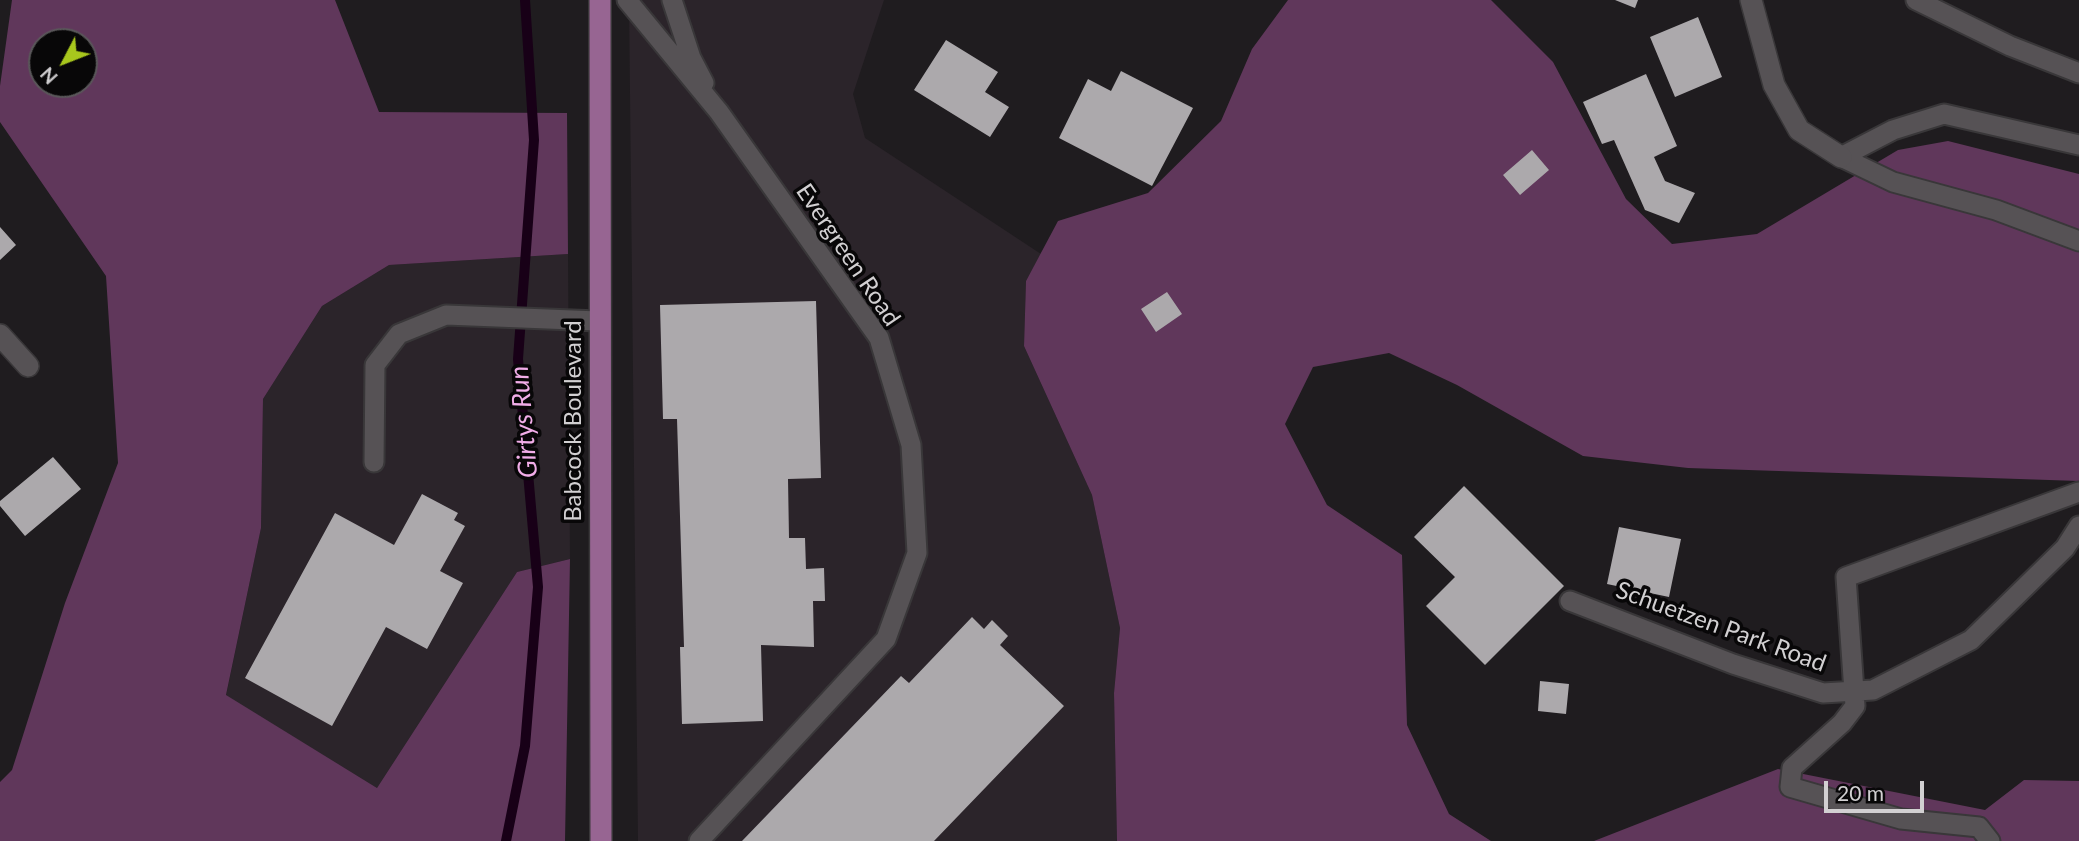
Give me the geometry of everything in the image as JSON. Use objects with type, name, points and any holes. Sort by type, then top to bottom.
[{"type":"main road","name":"Babcock Boulevard","points":[[600,0],[602,253],[598,321],[601,841]]},
{"type":"street","points":[[1751,0],[1774,85],[1800,130],[1841,157]]},
{"type":"street","points":[[0,335],[28,366]]},
{"type":"lane","name":"Evergreen Road","points":[[627,0],[719,112],[879,338],[911,445],[918,553],[886,639],[699,841]]},
{"type":"lane","points":[[672,0],[691,58],[719,112]]},
{"type":"lane","points":[[1916,0],[2010,46],[2079,73]]},
{"type":"lane","points":[[1841,157],[1892,130],[1944,114],[2079,145]]},
{"type":"lane","points":[[1841,157],[1894,182],[1996,209],[2079,241]]},
{"type":"lane","points":[[374,462],[375,365],[399,334],[446,315],[598,321]]},
{"type":"lane","name":"Schuetzen Park Road","points":[[1990,841],[1979,827],[1901,820],[1790,788],[1793,768],[1842,723],[1855,706],[1846,577],[2079,492]]},
{"type":"lane","name":"Schuetzen Park Road","points":[[1570,601],[1733,664],[1823,693],[1874,690],[1971,640],[2065,548],[2079,526]]},
{"type":"shaded area","points":[[12,0],[335,0],[379,112],[567,113],[568,254],[389,265],[322,306],[263,399],[261,528],[226,695],[377,788],[517,572],[570,559],[565,841],[0,841],[0,782],[12,770],[65,603],[118,463],[106,276],[0,122],[0,86]]},
{"type":"shaded area","points":[[629,0],[884,0],[853,94],[865,138],[1041,254],[1026,281],[1024,346],[1092,495],[1120,628],[1114,693],[1117,841],[638,841]]},
{"type":"shaded area","points":[[1288,0],[1491,0],[1553,62],[1626,199],[1672,244],[1757,234],[1898,150],[1948,141],[2079,174],[2079,481],[1688,468],[1583,456],[1457,385],[1389,353],[1313,367],[1285,424],[1327,505],[1402,555],[1407,725],[1449,814],[1491,841],[1117,841],[1114,693],[1120,628],[1092,495],[1024,346],[1026,281],[1058,221],[1148,193],[1221,121],[1252,49]]},
{"type":"shaded area","points":[[568,254],[570,559],[517,572],[377,788],[226,696],[261,528],[263,399],[322,306],[389,265]]},
{"type":"shaded area","points":[[1778,769],[1985,810],[2024,780],[2079,781],[2079,841],[1594,841]]},
{"type":"building","points":[[1615,0],[1638,0],[1635,8]]},
{"type":"building","points":[[1698,17],[1722,77],[1675,97],[1650,37]]},
{"type":"building","points":[[946,40],[998,72],[985,92],[1009,107],[990,137],[914,90]]},
{"type":"building","points":[[1121,71],[1193,108],[1152,186],[1059,138],[1088,79],[1111,91]]},
{"type":"building","points":[[1646,74],[1677,146],[1654,157],[1665,181],[1695,193],[1679,223],[1645,210],[1614,140],[1602,144],[1583,102]]},
{"type":"building","points":[[1532,150],[1549,170],[1520,195],[1503,175]]},
{"type":"building","points":[[0,227],[16,245],[0,260]]},
{"type":"building","points":[[1167,292],[1182,314],[1156,332],[1141,309]]},
{"type":"building","points":[[816,301],[821,478],[788,479],[789,538],[805,538],[806,569],[824,568],[825,601],[813,601],[814,647],[761,645],[763,721],[682,724],[680,647],[684,647],[677,419],[663,419],[660,305]]},
{"type":"building","points":[[53,457],[81,489],[25,536],[0,506],[0,501]]},
{"type":"building","points":[[1464,486],[1564,586],[1485,665],[1426,606],[1455,577],[1414,537]]},
{"type":"building","points":[[422,494],[458,513],[454,520],[465,526],[440,571],[463,583],[427,649],[386,627],[332,726],[245,678],[335,513],[394,545]]},
{"type":"building","points":[[1619,527],[1681,539],[1669,597],[1607,584]]},
{"type":"building","points":[[972,617],[984,629],[992,620],[1008,636],[1000,645],[1064,706],[934,841],[742,841],[901,676],[909,683]]},
{"type":"building","points":[[1540,681],[1569,684],[1566,714],[1538,711]]},
{"type":"waterway","name":"Girtys Run","points":[[506,841],[525,746],[538,587],[518,359],[534,140],[525,0]]}]
